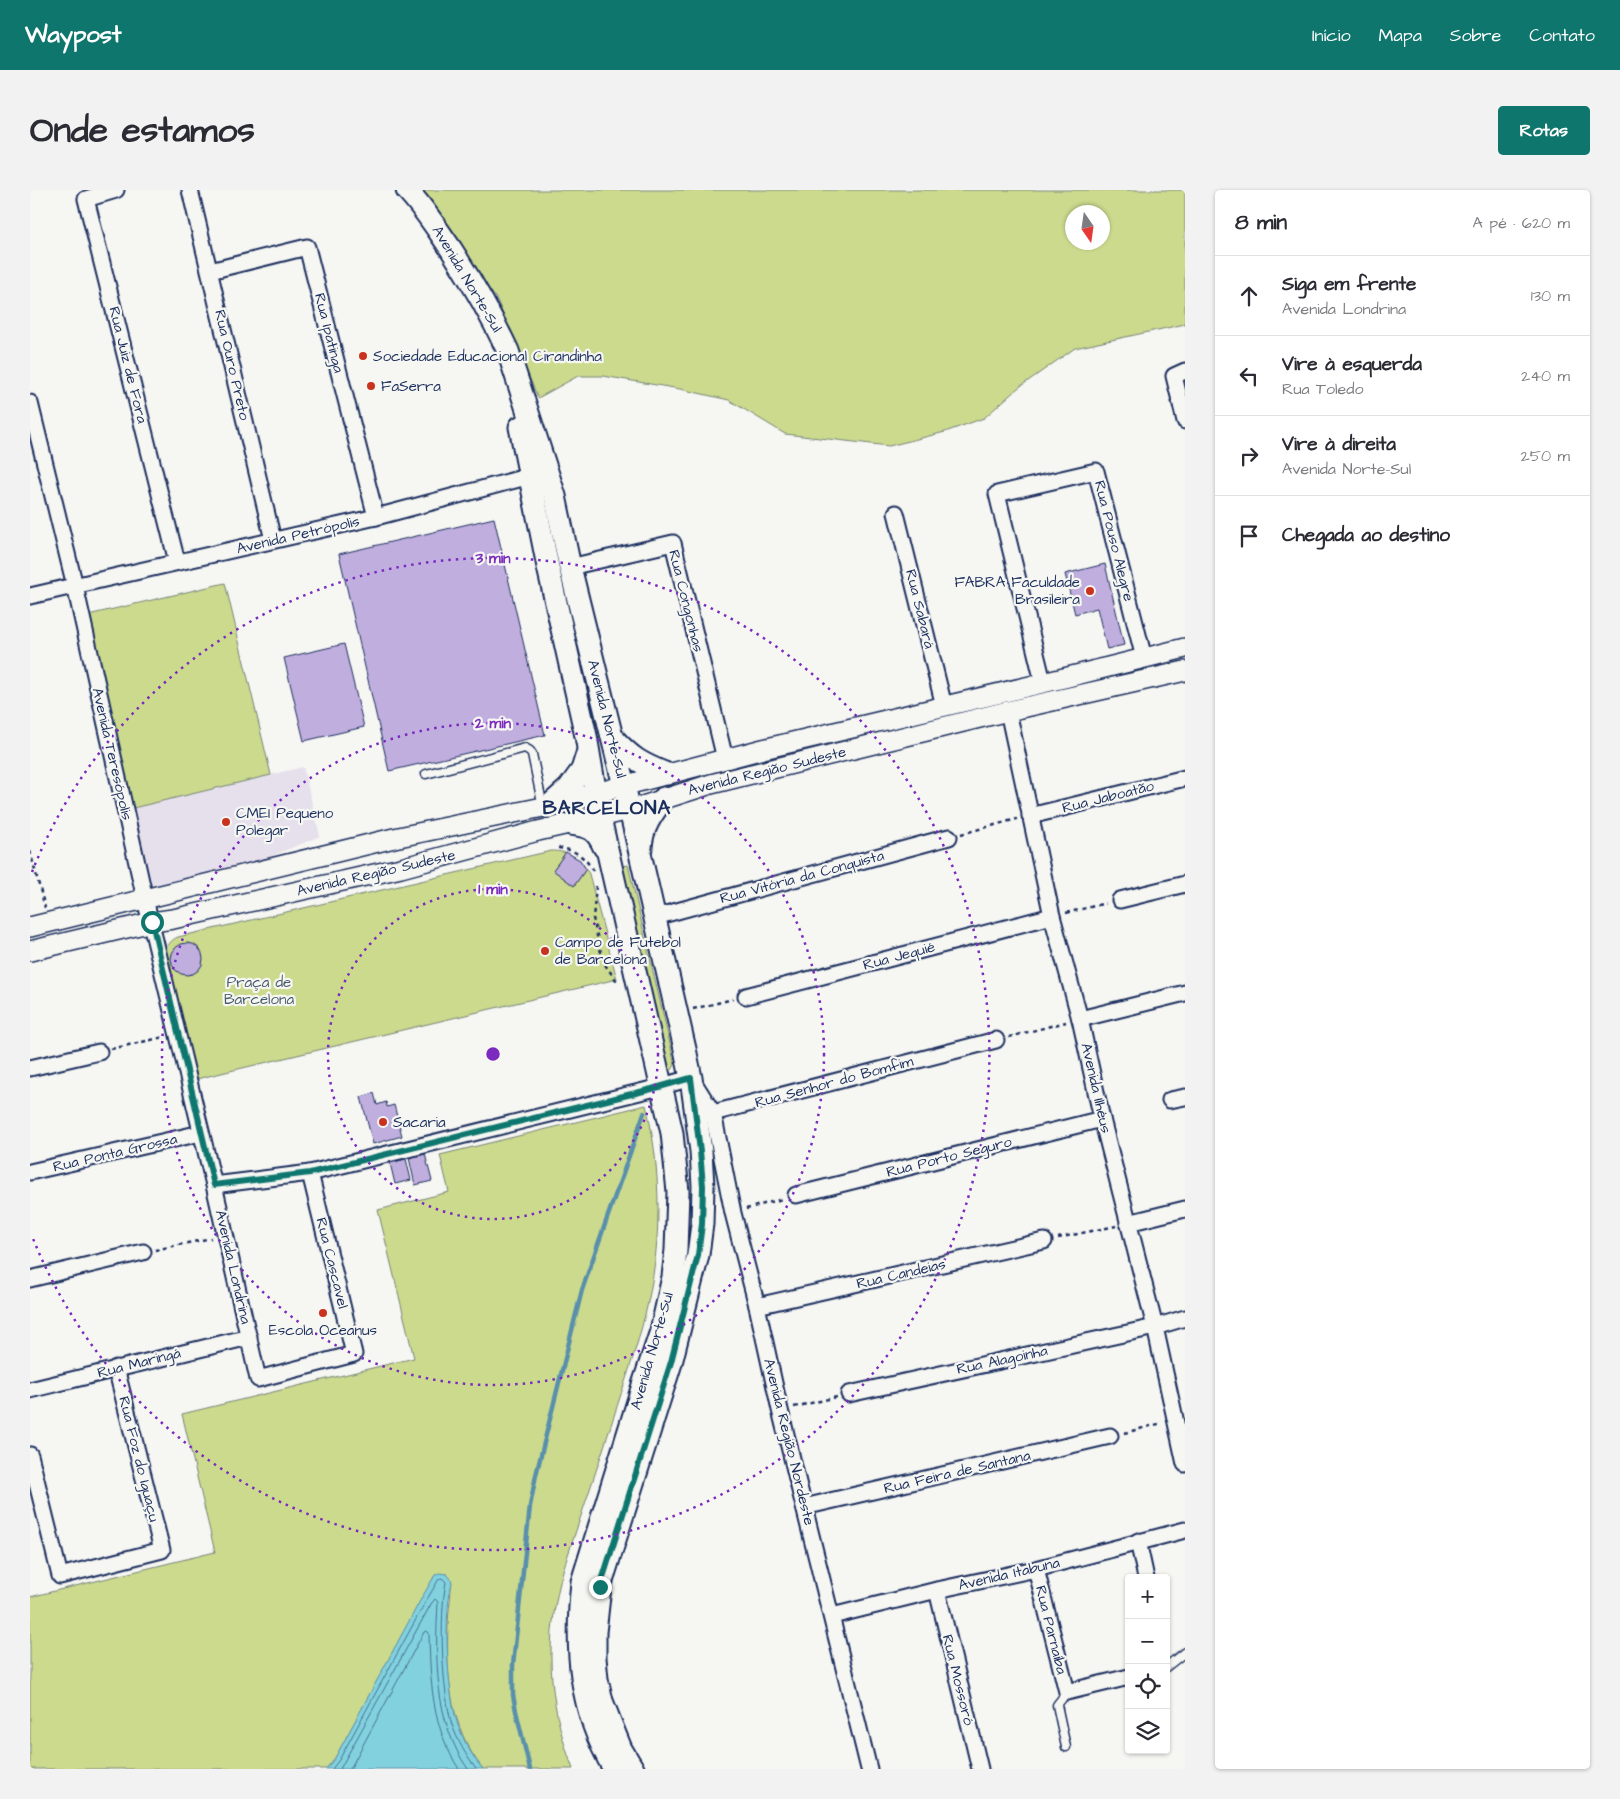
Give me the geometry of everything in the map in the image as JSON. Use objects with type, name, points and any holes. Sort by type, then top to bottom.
[{"type":"main road","name":"Avenida Norte-Sul","points":[[391,190],[428,236],[463,288],[475,308],[507,382],[519,423],[588,750],[600,818],[672,1133],[678,1192],[678,1221],[672,1278],[661,1331],[582,1582],[579,1609],[579,1665],[584,1695],[593,1724],[614,1769]]},
{"type":"main road","name":"Avenida Norte-Sul","points":[[407,190],[423,209],[487,307],[513,366],[556,496],[570,568],[630,810],[691,1078],[703,1186],[702,1224],[698,1255],[671,1362],[600,1587],[595,1632],[596,1665],[602,1701],[622,1749],[633,1769]]},
{"type":"main road","points":[[612,737],[628,755],[667,774]]},
{"type":"main road","points":[[546,806],[569,788],[582,770],[588,750]]},
{"type":"main road","points":[[640,853],[642,836],[650,816],[664,798]]},
{"type":"main road","points":[[570,824],[592,829],[600,837],[609,857]]},
{"type":"street","name":"Rua Juiz de Fora","points":[[116,190],[86,198],[177,562]]},
{"type":"street","name":"Rua Ouro Preto","points":[[190,190],[273,540]]},
{"type":"street","name":"Rua Ipatinga","points":[[210,271],[307,247],[376,517]]},
{"type":"street","points":[[1185,371],[1174,376],[1185,421]]},
{"type":"street","name":"Avenida Teresópolis","points":[[30,403],[75,586],[145,899],[152,922]]},
{"type":"street","name":"Rua Pouso Alegre","points":[[1044,682],[997,494],[1096,471],[1144,658]]},
{"type":"street","points":[[530,476],[535,475],[546,481],[556,496]]},
{"type":"street","name":"Avenida Petrópolis","points":[[30,596],[376,517],[530,476]]},
{"type":"street","name":"Rua Sabará","points":[[896,513],[944,706]]},
{"type":"street","name":"Rua Congonhas","points":[[570,568],[673,543],[724,759]]},
{"type":"street","name":"Avenida Região Sudeste","points":[[30,927],[394,838],[596,794],[724,759],[1185,648]]},
{"type":"street","name":"Avenida Região Sudeste","points":[[30,951],[447,857],[538,831],[630,810],[711,784],[1008,711],[1185,671]]},
{"type":"street","name":"Avenida Ilhéus","points":[[1008,711],[1052,916],[1080,1019],[1102,1119],[1155,1327],[1185,1464]]},
{"type":"street","name":"Rua Jaboatão","points":[[1030,816],[1185,778]]},
{"type":"street","points":[[440,829],[449,843],[450,850],[447,857]]},
{"type":"street","name":"Rua Vitória da Conquista","points":[[655,917],[949,837]]},
{"type":"street","points":[[394,838],[397,862],[401,868]]},
{"type":"street","points":[[1120,900],[1185,884]]},
{"type":"street","name":"Rua Jequié","points":[[746,996],[1052,916]]},
{"type":"street","name":"Avenida Londrina","points":[[152,922],[258,1379]]},
{"type":"street","points":[[1080,1019],[1185,993]]},
{"type":"street","name":"Rua Senhor do Bomfim","points":[[713,1114],[996,1040]]},
{"type":"street","points":[[30,1068],[99,1052]]},
{"type":"street","points":[[214,1185],[310,1173],[662,1087],[691,1078],[713,1114]]},
{"type":"street","name":"Avenida Região Nordeste","points":[[713,1114],[733,1213],[869,1769]]},
{"type":"street","name":"Rua Porto Seguro","points":[[796,1195],[1102,1119]]},
{"type":"street","name":"Rua Ponta Grossa","points":[[30,1172],[201,1133]]},
{"type":"street","name":"Rua Cascavel","points":[[258,1379],[354,1354],[310,1173]]},
{"type":"street","points":[[1128,1223],[1185,1209]]},
{"type":"street","name":"Rua Candeias","points":[[757,1306],[1044,1241]]},
{"type":"street","points":[[30,1279],[144,1252]]},
{"type":"street","name":"Rua Alagoinha","points":[[849,1394],[1155,1327],[1185,1318]]},
{"type":"street","name":"Rua Maringá","points":[[30,1390],[249,1337]]},
{"type":"street","name":"Rua Foz do Iguaçu","points":[[30,1456],[60,1576],[162,1550],[116,1368]]},
{"type":"street","name":"Rua Feira de Santana","points":[[804,1508],[1110,1436]]},
{"type":"street","name":"Avenida Itabuna","points":[[832,1616],[937,1590],[1036,1569],[1185,1530]]},
{"type":"street","points":[[1138,1541],[1145,1574]]},
{"type":"street","name":"Rua Parnaíba","points":[[1036,1569],[1067,1692]]},
{"type":"street","name":"Rua Mossoró","points":[[937,1590],[980,1769]]},
{"type":"street","points":[[1067,1692],[1125,1678]]},
{"type":"lane","points":[[426,774],[525,748],[532,754],[546,806]]},
{"type":"lane","points":[[1170,1664],[1185,1652]]},
{"type":"lane","points":[[1066,1747],[1057,1705],[1067,1692]]},
{"type":"path","points":[[949,837],[1030,816]]},
{"type":"path","points":[[558,848],[578,853],[589,863],[593,871],[596,887],[593,918],[600,949],[606,966],[622,989]]},
{"type":"path","points":[[30,850],[49,922]]},
{"type":"path","points":[[1052,916],[1120,900]]},
{"type":"path","points":[[676,1013],[746,996]]},
{"type":"path","points":[[996,1040],[1080,1019]]},
{"type":"path","points":[[99,1052],[178,1034]]},
{"type":"path","points":[[733,1213],[796,1195]]},
{"type":"path","points":[[1044,1241],[1128,1223]]},
{"type":"path","points":[[144,1252],[225,1235]]},
{"type":"path","points":[[780,1410],[849,1394]]},
{"type":"path","points":[[1110,1436],[1176,1419]]},
{"type":"shaded area","name":"CMEI Pequeno Polegar","points":[[303,767],[320,836],[243,868],[152,889],[133,808]]},
{"type":"green space","points":[[416,190],[1185,190],[1185,324],[1075,348],[1018,388],[984,418],[945,432],[889,446],[785,434],[729,400],[680,389],[603,376],[578,376],[538,398],[497,300],[437,215]]},
{"type":"green space","points":[[225,583],[271,775],[133,808],[88,615]]},
{"type":"green space","name":"Praça de Barcelona","points":[[551,851],[563,852],[574,856],[586,868],[617,979],[192,1080],[165,952],[173,939]]},
{"type":"green space","points":[[628,865],[675,1065],[672,1070],[667,1069],[619,867]]},
{"type":"green space","points":[[646,1105],[655,1156],[658,1208],[655,1260],[651,1286],[635,1352],[564,1567],[553,1619],[551,1669],[553,1693],[564,1743],[573,1769],[483,1769],[463,1736],[452,1701],[448,1664],[448,1620],[451,1579],[435,1575],[335,1758],[326,1769],[30,1769],[30,1597],[215,1552],[182,1414],[414,1358],[378,1210],[449,1192],[440,1155]]},
{"type":"water","points":[[439,1573],[447,1574],[452,1583],[449,1597],[447,1634],[449,1675],[454,1712],[466,1743],[483,1769],[326,1769],[335,1758],[421,1599],[435,1575]]},
{"type":"building","points":[[494,518],[545,735],[389,771],[339,554]]},
{"type":"building","name":"FABRA Faculdade Brasileira","points":[[1105,564],[1124,645],[1107,649],[1097,608],[1075,614],[1065,574]]},
{"type":"building","points":[[344,644],[364,727],[304,741],[284,658]]},
{"type":"building","points":[[566,852],[580,860],[586,869],[574,886],[553,870]]},
{"type":"building","points":[[187,943],[193,944],[198,948],[202,953],[202,965],[198,970],[193,974],[187,975],[181,974],[176,970],[172,965],[171,959],[172,953],[176,948],[181,944]]},
{"type":"building","name":"Sacaria","points":[[374,1093],[377,1105],[386,1102],[387,1107],[394,1105],[402,1136],[373,1144],[361,1097]]},
{"type":"building","points":[[425,1154],[432,1181],[415,1185],[409,1158]]},
{"type":"building","points":[[406,1159],[411,1180],[395,1184],[390,1163]]},
{"type":"waterway","points":[[530,1769],[513,1695],[513,1665],[530,1506],[582,1290],[644,1113]]},
{"type":"place","name":"Sociedade Educacional Cirandinha","points":[[363,356]]},
{"type":"place","name":"FaSerra","points":[[371,386]]},
{"type":"place","name":"FABRA Faculdade Brasileira","points":[[1090,591]]},
{"type":"place","name":"CMEI Pequeno Polegar","points":[[226,822]]},
{"type":"place","name":"Campo de Futebol de Barcelona","points":[[545,951]]},
{"type":"place","name":"Sacaria","points":[[383,1122]]},
{"type":"place","name":"Escola Oceanus","points":[[323,1313]]},
{"type":"district","name":"BARCELONA","points":[[607,808]]},
{"type":"route","points":[[152,922],[214,1185],[310,1173],[662,1087],[691,1078],[703,1186],[702,1224],[698,1255],[671,1362],[600,1587]]}]
